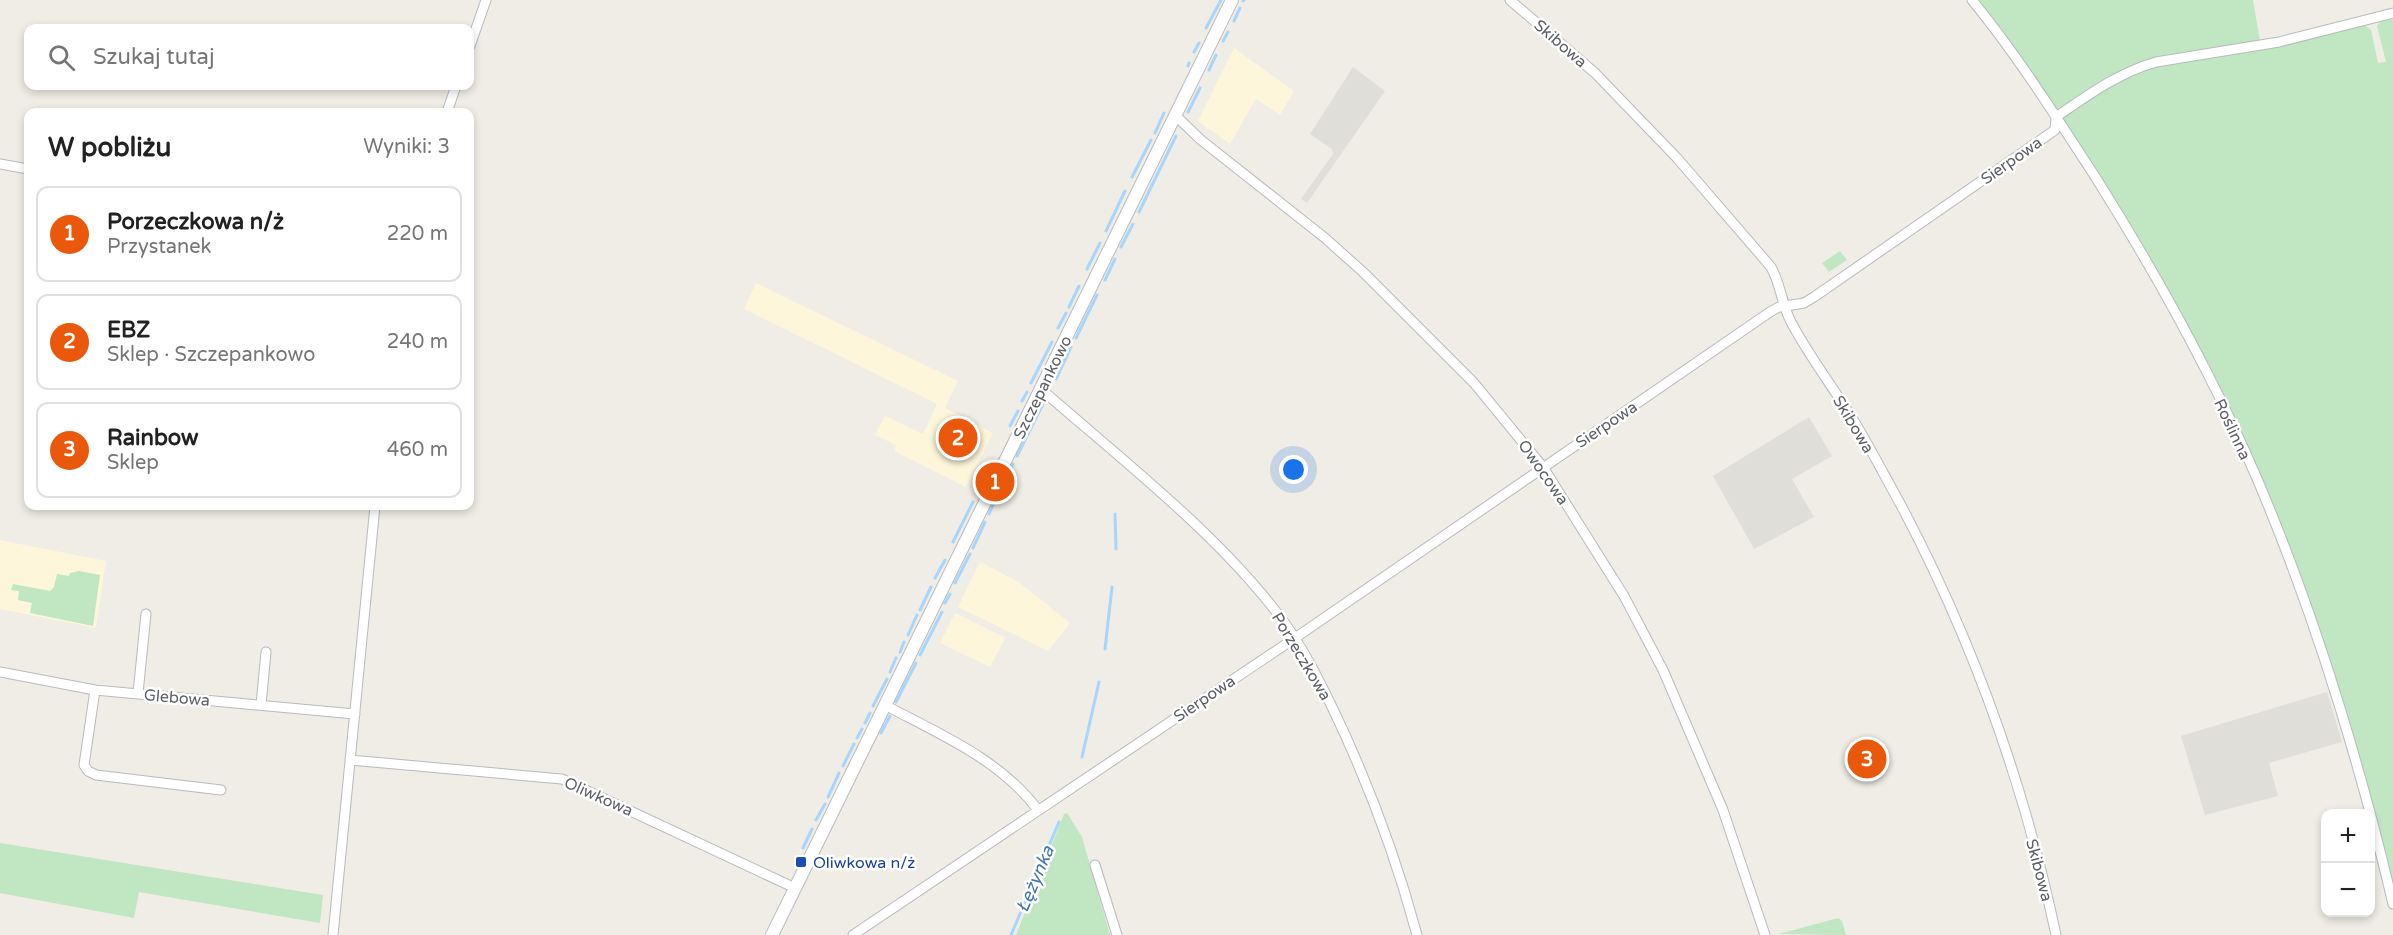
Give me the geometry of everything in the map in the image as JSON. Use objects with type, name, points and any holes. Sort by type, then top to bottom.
[{"type":"street","points":[[474,34],[486,0]]},
{"type":"street","name":"Szczepankowo","points":[[772,935],[1232,0]]},
{"type":"street","name":"Skibowa","points":[[1510,0],[1594,73],[1677,158],[1765,259],[1777,278],[1784,306],[1792,324],[1857,426],[1901,507],[1951,609],[2005,749],[2039,864],[2056,935]]},
{"type":"street","name":"Roślinna","points":[[1972,0],[2056,117],[2164,291],[2258,481],[2334,686],[2357,761],[2393,904]]},
{"type":"street","name":"Sierpowa","points":[[853,935],[1295,638],[1770,312],[1784,306],[1794,306],[1814,297],[2055,130],[2056,117],[2105,84],[2139,67],[2190,56],[2279,42],[2393,13]]},
{"type":"street","points":[[448,108],[455,90]]},
{"type":"street","name":"Owocowa","points":[[1175,115],[1201,140],[1325,238],[1363,272],[1474,383],[1543,467],[1624,596],[1663,670],[1723,810],[1765,935]]},
{"type":"street","points":[[0,164],[24,168]]},
{"type":"street","name":"Porzeczkowa","points":[[1041,389],[1175,506],[1216,546],[1269,602],[1295,638],[1324,690],[1365,779],[1394,854],[1417,935]]},
{"type":"street","points":[[333,935],[375,510]]},
{"type":"street","points":[[138,693],[146,614]]},
{"type":"street","points":[[261,705],[266,652]]},
{"type":"street","name":"Glebowa","points":[[0,672],[95,690],[355,714]]},
{"type":"street","points":[[95,690],[84,765],[88,771],[96,775],[221,790]]},
{"type":"street","points":[[885,705],[980,757],[997,770],[1038,810]]},
{"type":"street","name":"Oliwkowa","points":[[350,760],[562,779],[795,888]]},
{"type":"street","points":[[1095,865],[1118,935]]},
{"type":"shaded area","points":[[1234,48],[1294,91],[1280,115],[1256,99],[1230,144],[1198,121]]},
{"type":"shaded area","points":[[1353,67],[1385,91],[1307,203],[1301,199],[1333,154],[1332,149],[1310,134]]},
{"type":"shaded area","points":[[756,283],[958,381],[945,408],[993,433],[966,487],[894,451],[896,445],[875,435],[885,416],[923,434],[937,404],[744,309]]},
{"type":"shaded area","points":[[1809,417],[1832,456],[1792,479],[1814,517],[1754,549],[1713,476]]},
{"type":"shaded area","points":[[0,540],[106,561],[96,628],[0,609]]},
{"type":"shaded area","points":[[980,562],[1019,582],[1070,623],[1048,651],[958,607]]},
{"type":"shaded area","points":[[955,613],[1005,638],[990,667],[940,643]]},
{"type":"shaded area","points":[[2327,692],[2342,742],[2269,763],[2278,796],[2205,815],[2181,736]]},
{"type":"green space","points":[[1977,0],[2253,0],[2260,41],[2165,56],[2133,66],[2057,112]]},
{"type":"green space","points":[[2393,20],[2393,891],[2375,821],[2375,809],[2372,809],[2356,748],[2231,415],[2059,117],[2134,73],[2167,63],[2363,24],[2371,30],[2378,63],[2386,62],[2377,26],[2380,22]]},
{"type":"green space","points":[[1840,251],[1847,260],[1829,272],[1822,263]]},
{"type":"green space","points":[[79,571],[100,575],[93,626],[30,613],[32,603],[18,600],[19,591],[11,590],[13,584],[50,591],[54,587],[57,574],[69,576],[70,573]]},
{"type":"green space","points":[[1067,813],[1082,837],[1110,935],[1016,935],[1064,814]]},
{"type":"green space","points":[[0,843],[323,895],[320,923],[139,892],[134,918],[0,893]]},
{"type":"green space","points":[[1838,918],[1842,921],[1846,935],[1779,934]]},
{"type":"waterway","points":[[1206,28],[1221,0]]},
{"type":"waterway","points":[[1234,21],[1240,8]]},
{"type":"waterway","points":[[1223,41],[1228,32]]},
{"type":"waterway","points":[[1194,52],[1199,43]]},
{"type":"waterway","points":[[1209,70],[1216,55]]},
{"type":"waterway","points":[[1188,112],[1200,88]]},
{"type":"waterway","points":[[1155,133],[1164,113]]},
{"type":"waterway","points":[[1139,212],[1176,136]]},
{"type":"waterway","points":[[1132,177],[1151,140]]},
{"type":"waterway","points":[[1106,231],[1125,191]]},
{"type":"waterway","points":[[1121,247],[1133,224]]},
{"type":"waterway","points":[[1087,269],[1100,243]]},
{"type":"waterway","points":[[1105,280],[1115,259]]},
{"type":"waterway","points":[[1069,307],[1079,286]]},
{"type":"waterway","points":[[1076,338],[1097,295]]},
{"type":"waterway","points":[[1058,328],[1066,313]]},
{"type":"waterway","points":[[1031,383],[1052,342]]},
{"type":"waterway","points":[[1056,379],[1071,347]]},
{"type":"waterway","points":[[1022,401],[1027,392]]},
{"type":"waterway","points":[[1017,456],[1043,404]]},
{"type":"waterway","points":[[1010,426],[1018,411]]},
{"type":"waterway","points":[[1001,491],[1013,464]]},
{"type":"waterway","points":[[989,514],[996,498]]},
{"type":"waterway","points":[[953,542],[973,502]]},
{"type":"waterway","name":"Łężynka","points":[[1115,514],[1116,549]]},
{"type":"waterway","points":[[973,548],[985,522]]},
{"type":"waterway","points":[[955,583],[970,554]]},
{"type":"waterway","points":[[935,578],[945,560]]},
{"type":"waterway","points":[[920,610],[931,587]]},
{"type":"waterway","name":"Łężynka","points":[[1105,649],[1112,587]]},
{"type":"waterway","points":[[945,603],[950,594]]},
{"type":"waterway","points":[[920,655],[942,612]]},
{"type":"waterway","points":[[908,635],[917,615]]},
{"type":"waterway","points":[[900,652],[904,642]]},
{"type":"waterway","points":[[890,672],[896,658]]},
{"type":"waterway","points":[[896,702],[916,663]]},
{"type":"waterway","points":[[873,706],[887,679]]},
{"type":"waterway","name":"Łężynka","points":[[1082,757],[1099,682]]},
{"type":"waterway","points":[[865,723],[870,713]]},
{"type":"waterway","points":[[881,733],[890,716]]},
{"type":"waterway","points":[[857,738],[862,729]]},
{"type":"waterway","points":[[843,766],[854,744]]},
{"type":"waterway","points":[[828,797],[839,773]]},
{"type":"waterway","points":[[816,820],[825,804]]},
{"type":"waterway","name":"Łężynka","points":[[1011,935],[1059,822]]},
{"type":"waterway","points":[[803,848],[812,829]]},
{"type":"place","name":"EBZ","points":[[958,438]]},
{"type":"place","name":"Porzeczkowa n/ż","points":[[995,482]]},
{"type":"place","name":"Rainbow","points":[[1867,759]]},
{"type":"place","name":"Oliwkowa n/ż","points":[[801,862]]}]
